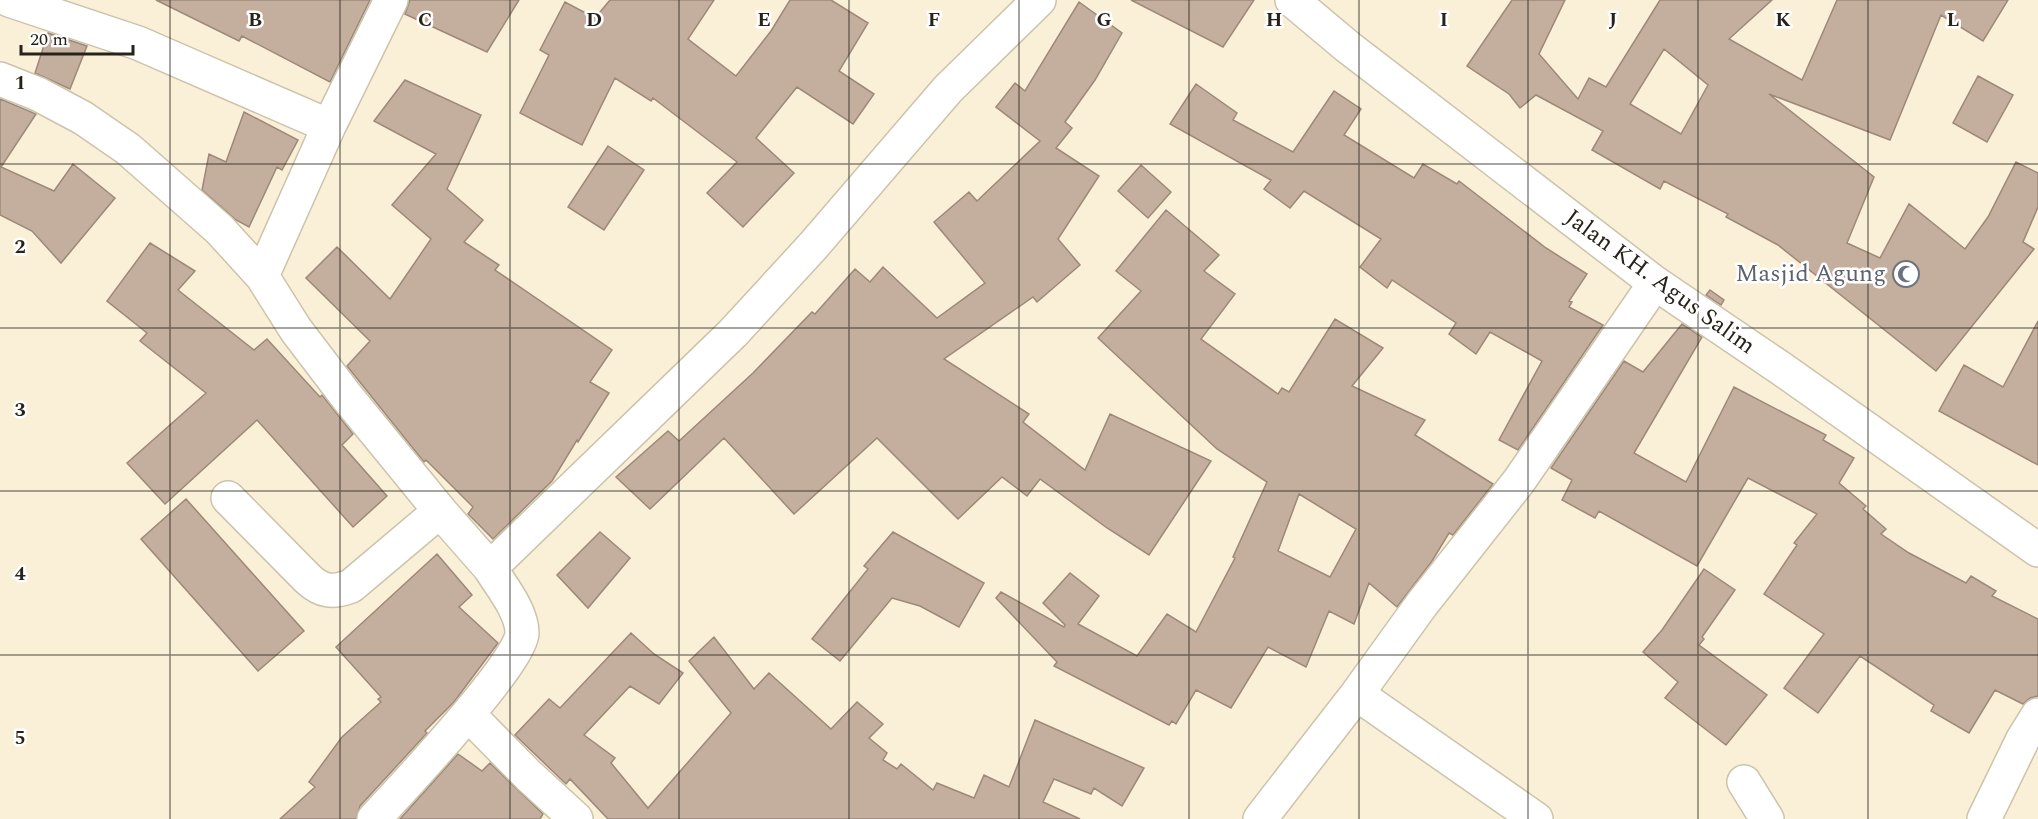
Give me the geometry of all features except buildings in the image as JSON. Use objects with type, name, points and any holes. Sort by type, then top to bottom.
[{"type":"main road","points":[[9,0],[138,43],[329,126]]},
{"type":"main road","points":[[262,276],[329,126],[391,0]]},
{"type":"main road","points":[[490,568],[733,333],[813,246],[948,89],[1039,0]]},
{"type":"main road","name":"Jalan KH. Agus Salim","points":[[1292,0],[1357,54],[1654,283],[2038,550]]},
{"type":"main road","points":[[0,79],[38,94],[83,118],[128,148],[219,229],[262,276],[296,330],[325,368],[440,511],[490,568],[513,606],[522,634],[520,643],[510,660],[468,714],[374,819]]},
{"type":"main road","points":[[1275,813],[1422,604],[1520,481],[1654,283]]},
{"type":"main road","points":[[228,498],[308,579],[317,587],[327,591],[351,586],[440,511]]},
{"type":"main road","points":[[1357,694],[1536,819]]},
{"type":"main road","points":[[468,714],[528,775],[576,819]]},
{"type":"main road","points":[[1984,819],[2023,739],[2038,715]]},
{"type":"main road","points":[[1744,782],[1767,819]]},
{"type":"place","name":"Masjid Agung","points":[[1906,274]]}]
